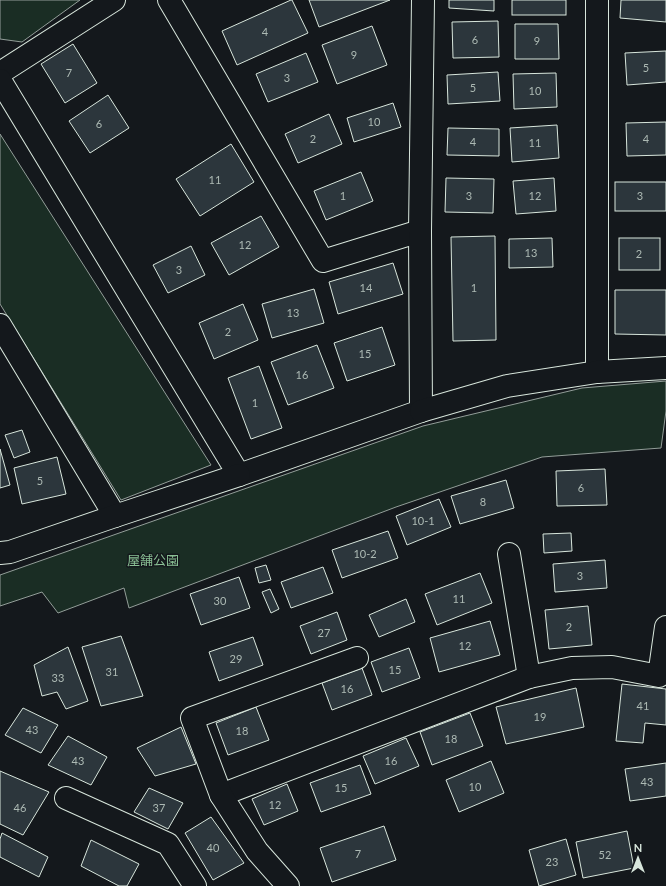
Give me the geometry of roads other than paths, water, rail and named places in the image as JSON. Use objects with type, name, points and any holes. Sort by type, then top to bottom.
[{"type":"street","points":[[0,73],[114,0]]},
{"type":"street","points":[[169,0],[323,261],[420,231]]},
{"type":"street","points":[[422,411],[420,231],[423,0]]},
{"type":"street","points":[[597,0],[597,372]]},
{"type":"street","points":[[0,80],[239,475]]},
{"type":"street","points":[[0,325],[115,516]]},
{"type":"street","points":[[0,553],[10,552],[239,475],[422,411],[507,386],[597,372],[666,368]]},
{"type":"street","points":[[509,554],[529,677]]},
{"type":"street","points":[[221,795],[529,677],[572,668],[612,667],[663,676],[666,627]]},
{"type":"street","points":[[288,886],[257,851],[221,795],[192,718],[357,658]]},
{"type":"street","points":[[66,798],[168,844],[195,886]]},
{"type":"park label","name":"屋舗公園","points":[[153,560]]}]
